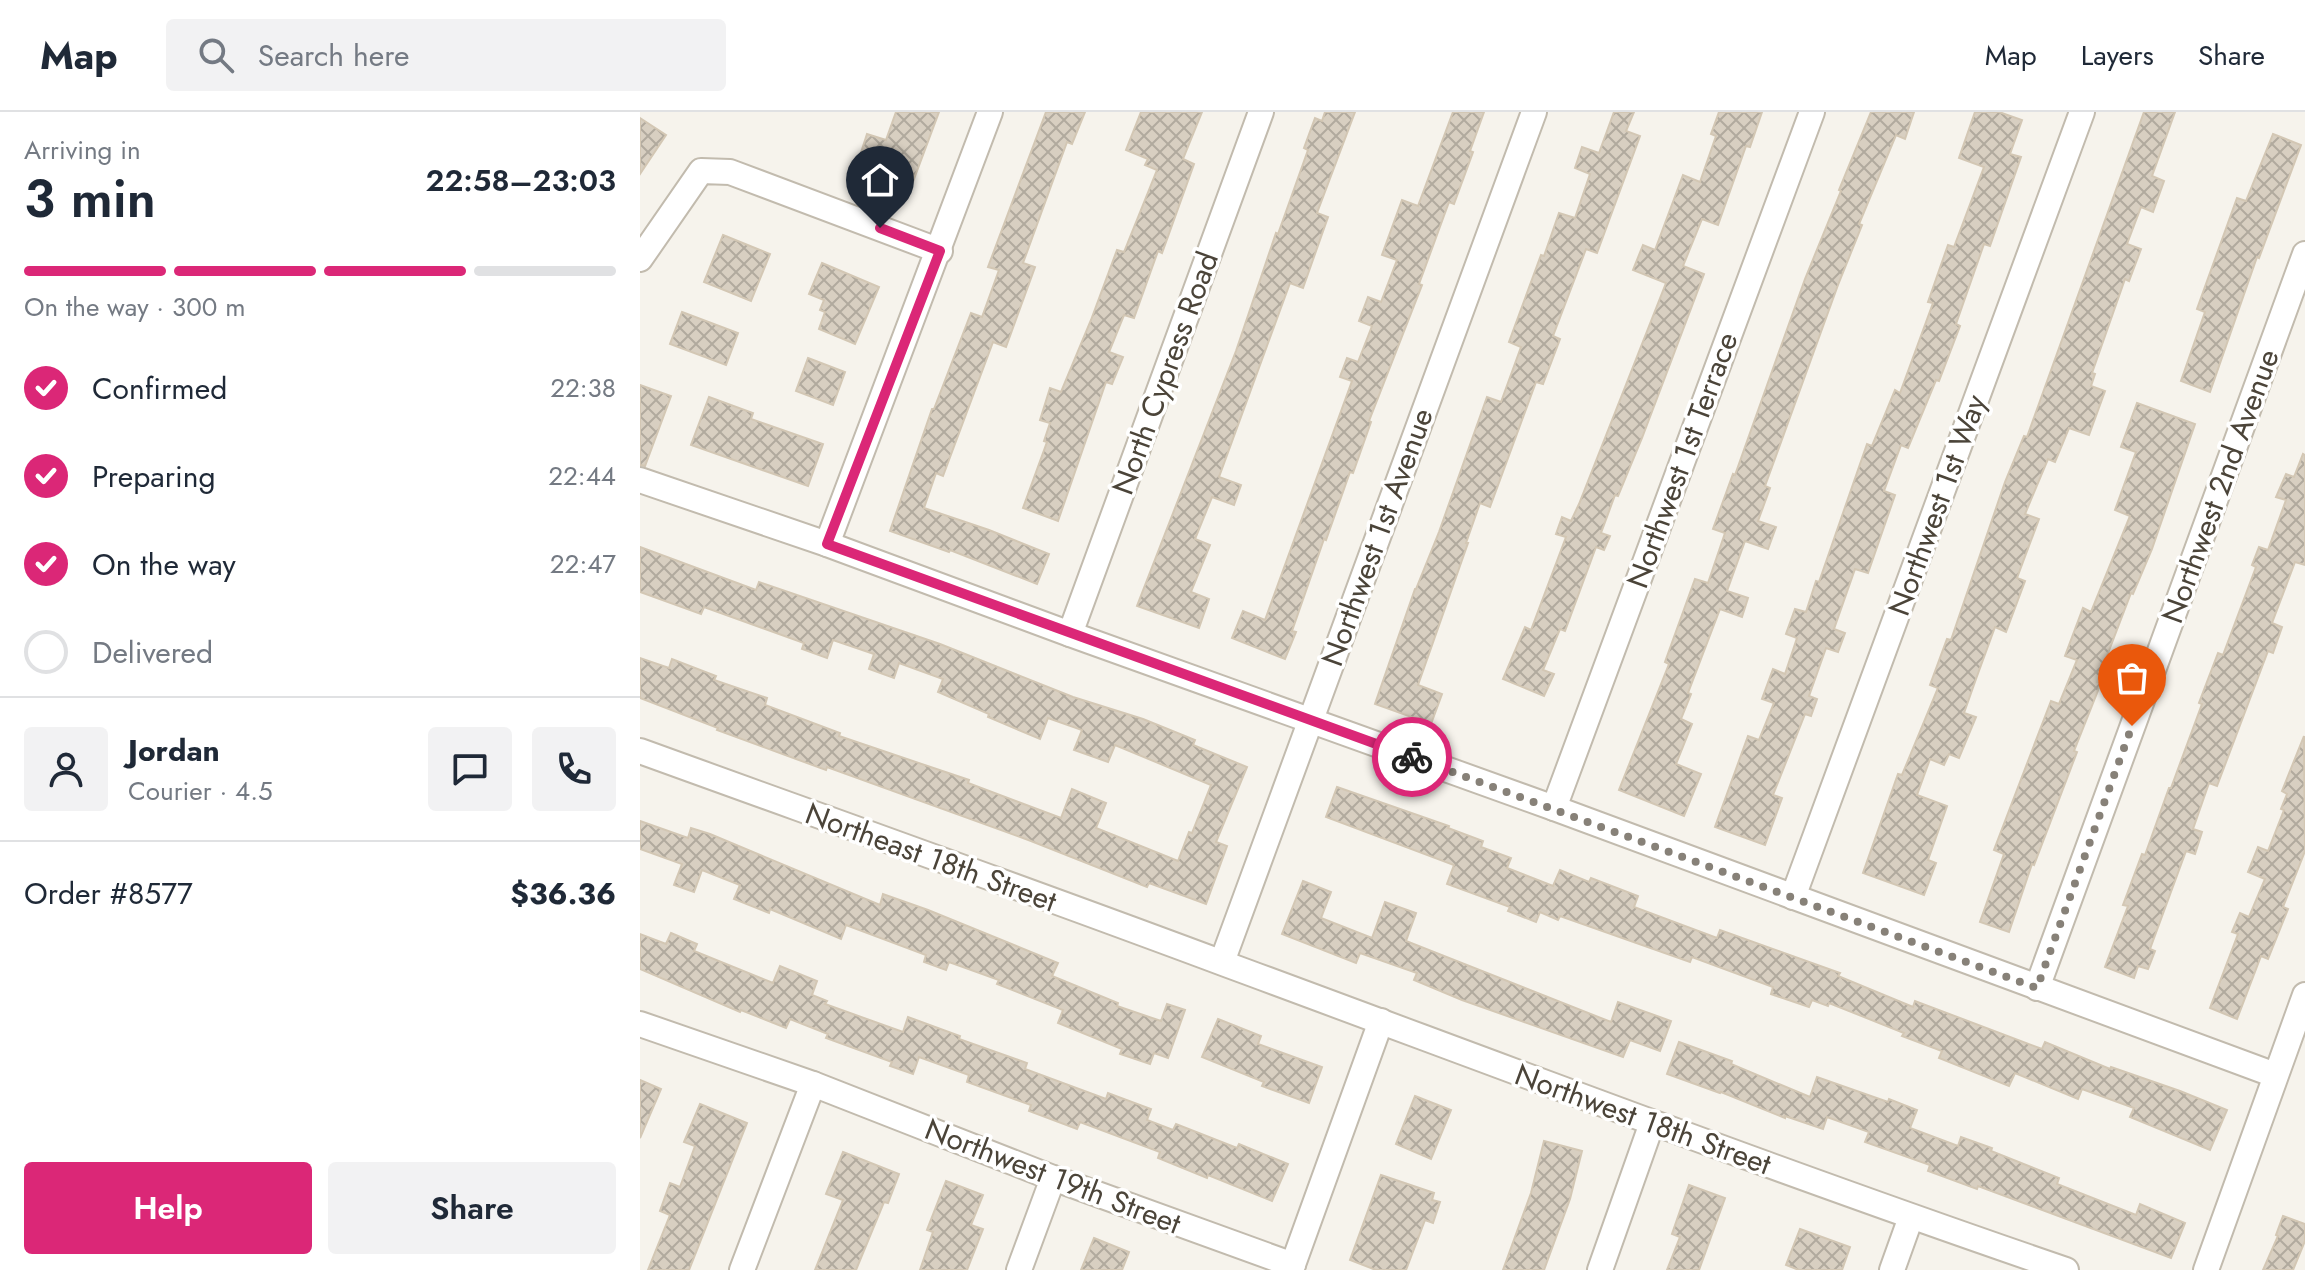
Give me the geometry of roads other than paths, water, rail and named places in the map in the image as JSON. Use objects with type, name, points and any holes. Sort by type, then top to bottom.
[{"type":"street","points":[[827,544],[990,112]]},
{"type":"street","name":"North Cypress Road","points":[[1070,634],[1261,112]]},
{"type":"street","name":"Northwest 1st Avenue","points":[[1222,962],[1534,112]]},
{"type":"street","name":"Northwest 1st Terrace","points":[[1554,808],[1812,112]]},
{"type":"street","name":"Northwest 1st Way","points":[[1793,897],[2082,112]]},
{"type":"street","points":[[640,259],[701,171],[730,172],[940,251]]},
{"type":"street","name":"Northwest 2nd Avenue","points":[[2037,988],[2305,254]]},
{"type":"street","points":[[640,480],[827,544],[1554,808],[2275,1075]]},
{"type":"street","name":"Northeast 18th Street","points":[[640,751],[1222,962]]},
{"type":"street","name":"Northwest 18th Street","points":[[1222,962],[1652,1123],[2066,1270]]},
{"type":"street","points":[[2206,1270],[2305,995]]},
{"type":"street","points":[[1292,1268],[1381,1021]]},
{"type":"street","name":"Northwest 19th Street","points":[[640,1024],[813,1084],[1292,1268]]},
{"type":"street","points":[[742,1270],[813,1084]]},
{"type":"street","points":[[1600,1270],[1652,1123]]},
{"type":"street","points":[[1019,1270],[1053,1178]]},
{"type":"street","points":[[1892,1270],[1911,1217]]}]
